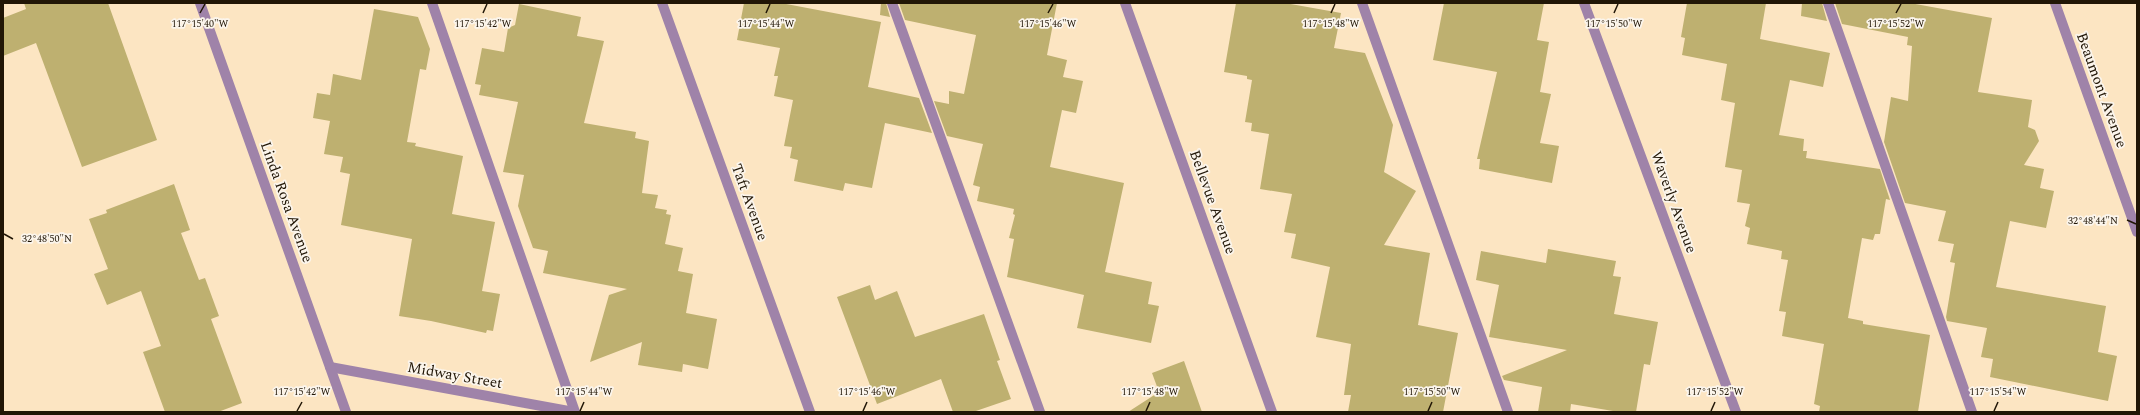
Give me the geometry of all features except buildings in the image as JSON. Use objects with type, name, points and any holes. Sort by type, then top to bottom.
[{"type":"street","name":"Linda Rosa Avenue","points":[[200,3],[346,412]]},
{"type":"street","points":[[432,3],[574,412]]},
{"type":"street","name":"Taft Avenue","points":[[662,3],[810,412]]},
{"type":"street","points":[[892,3],[1040,412]]},
{"type":"street","name":"Bellevue Avenue","points":[[1125,3],[1272,412]]},
{"type":"street","points":[[1362,3],[1508,412]]},
{"type":"street","name":"Waverly Avenue","points":[[1584,3],[1736,412]]},
{"type":"street","points":[[1828,3],[1972,412]]},
{"type":"street","name":"Beaumont Avenue","points":[[2055,3],[2137,232]]},
{"type":"street","name":"Midway Street","points":[[330,367],[574,412]]}]
